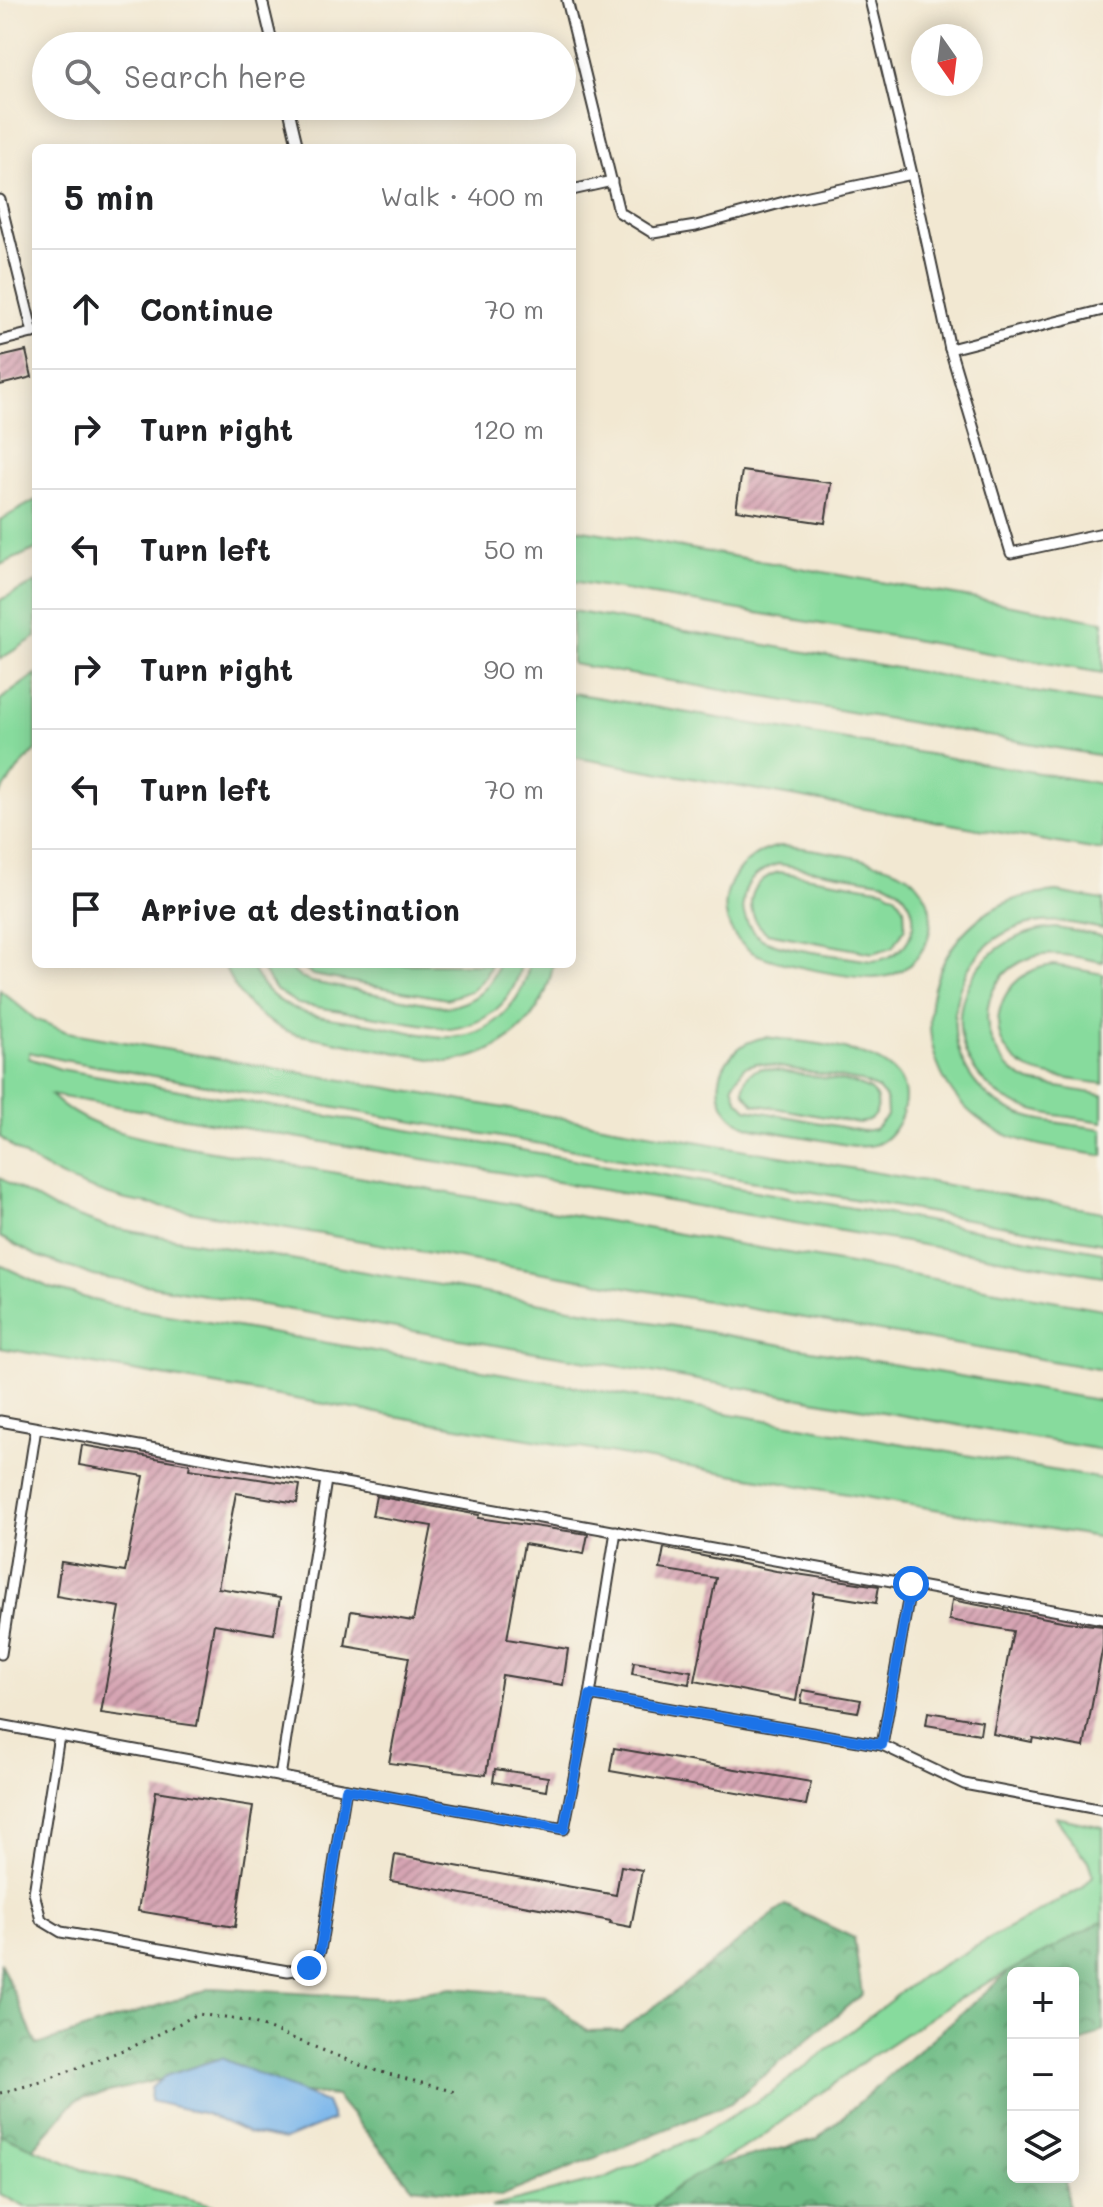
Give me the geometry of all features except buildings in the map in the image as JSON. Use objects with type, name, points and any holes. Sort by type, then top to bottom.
[{"type":"lane","points":[[262,0],[270,32]]},
{"type":"lane","points":[[567,0],[575,32]]},
{"type":"lane","points":[[870,0],[950,349],[1011,553],[1103,533]]},
{"type":"lane","points":[[576,36],[619,212],[653,233],[696,226],[795,199],[912,174]]},
{"type":"lane","points":[[291,120],[297,144]]},
{"type":"lane","points":[[576,189],[612,181]]},
{"type":"lane","points":[[0,200],[32,324]]},
{"type":"lane","points":[[950,349],[1103,310]]},
{"type":"lane","points":[[0,341],[32,333]]},
{"type":"lane","points":[[0,1421],[1103,1619]]},
{"type":"lane","points":[[0,1660],[36,1428]]},
{"type":"lane","points":[[280,1777],[326,1480]]},
{"type":"lane","points":[[0,1725],[564,1829],[590,1695],[616,1531]]},
{"type":"lane","points":[[882,1745],[911,1584]]},
{"type":"lane","points":[[590,1695],[882,1745],[964,1784],[1103,1810]]},
{"type":"lane","points":[[59,1736],[34,1893],[41,1920],[61,1932],[288,1971],[309,1968],[320,1951],[346,1789]]},
{"type":"path","points":[[0,2093],[41,2082],[141,2043],[198,2014],[252,2022],[370,2069],[455,2092]]},
{"type":"green space","points":[[32,502],[32,551],[0,565],[0,520]]},
{"type":"green space","points":[[576,529],[1103,621],[1103,673],[576,582]]},
{"type":"green space","points":[[32,584],[32,639],[0,659],[0,600]]},
{"type":"green space","points":[[576,612],[1103,704],[1103,756],[576,665]]},
{"type":"green space","points":[[32,677],[32,754],[0,794],[0,700]]},
{"type":"green space","points":[[576,694],[1103,784],[1103,851],[576,758]]},
{"type":"green space","points":[[780,846],[828,852],[867,860],[910,877],[923,891],[931,923],[919,955],[907,967],[892,975],[873,978],[790,965],[749,950],[735,936],[727,921],[725,905],[728,889],[736,874],[762,852]],"holes":[[[778,864],[886,882],[909,902],[913,927],[900,950],[872,961],[771,943],[753,931],[744,915],[743,902],[748,884],[761,872]]]},
{"type":"green space","points":[[779,872],[884,889],[896,896],[904,907],[905,928],[893,947],[873,953],[767,933],[754,916],[752,898],[760,882]]},
{"type":"green space","points":[[1057,892],[1103,900],[1103,929],[1044,922],[1025,925],[997,938],[975,958],[961,983],[955,1011],[956,1040],[965,1067],[983,1091],[1019,1114],[1103,1129],[1103,1156],[1020,1140],[990,1127],[953,1093],[938,1065],[931,1034],[931,1003],[939,973],[954,946],[975,922],[1003,904],[1023,897]]},
{"type":"green space","points":[[1056,928],[1103,936],[1103,962],[1048,955],[1030,958],[1011,969],[997,983],[989,1000],[987,1019],[990,1038],[1012,1070],[1030,1082],[1103,1095],[1103,1122],[1048,1114],[1009,1101],[975,1071],[963,1045],[960,1018],[966,992],[979,968],[999,948],[1025,934]]},
{"type":"green space","points":[[1054,965],[1103,974],[1103,1084],[1032,1071],[1009,1054],[1001,1039],[998,1023],[1008,991],[1020,978],[1035,969]]},
{"type":"green space","points":[[226,968],[252,968],[272,995],[302,1012],[449,1037],[478,1031],[502,1015],[520,992],[528,968],[552,968],[541,1002],[517,1032],[485,1052],[447,1062],[295,1034],[261,1016],[243,998]]},
{"type":"green space","points":[[261,968],[289,968],[311,982],[447,1007],[465,1002],[480,993],[491,981],[497,968],[520,968],[512,989],[497,1009],[476,1022],[450,1029],[298,1004],[276,990]]},
{"type":"green space","points":[[302,968],[489,968],[473,990],[447,999],[313,975]]},
{"type":"green space","points":[[0,990],[35,1019],[67,1032],[1103,1212],[1103,1243],[29,1052],[29,1058],[60,1069],[1103,1252],[1103,1276],[51,1095],[86,1120],[156,1141],[1103,1309],[1103,1370],[126,1200],[92,1189],[28,1159],[0,1137]]},
{"type":"green space","points":[[766,1037],[809,1043],[861,1054],[883,1063],[898,1077],[905,1095],[898,1124],[879,1143],[850,1146],[753,1128],[737,1121],[726,1110],[720,1096],[720,1081],[724,1066],[733,1053],[747,1043]],"holes":[[[757,1063],[860,1081],[878,1089],[886,1098],[887,1116],[875,1129],[863,1131],[747,1109],[737,1099],[733,1085],[744,1067]]]},
{"type":"green space","points":[[762,1068],[854,1083],[870,1090],[876,1097],[876,1112],[871,1118],[858,1123],[754,1104],[744,1092],[745,1083],[750,1073]]},
{"type":"green space","points":[[0,1178],[53,1208],[107,1227],[1103,1401],[1103,1450],[94,1276],[37,1256],[0,1237]]},
{"type":"green space","points":[[0,1265],[48,1287],[111,1305],[1103,1479],[1103,1538],[0,1348]]},
{"type":"green space","points":[[1055,1817],[1103,1827],[1103,1921],[1017,1967],[1007,1967],[1007,1972],[961,1997],[862,2063],[760,2138],[678,2186],[652,2207],[491,2207],[609,2177],[692,2139],[771,2093],[922,1976],[1082,1888],[1093,1876],[1088,1861]]},
{"type":"green space","points":[[1103,1895],[1103,2030],[1079,2044],[1079,1967],[1014,1967]]},
{"type":"green space","points":[[785,1905],[854,1938],[862,1994],[731,2103],[501,2196],[412,2187],[336,2096],[158,2080],[76,2100],[0,2186],[0,1962],[37,2045],[212,1988],[383,1998],[452,1988],[546,1996],[587,2031],[621,2030]]},
{"type":"green space","points":[[1007,1973],[1007,2183],[1066,2183],[1068,2207],[559,2207],[817,2139]]},
{"type":"green space","points":[[0,2134],[82,2169],[219,2207],[25,2207],[0,2194]]},
{"type":"water","points":[[221,2058],[326,2103],[333,2120],[285,2140],[249,2133],[206,2114],[150,2101],[151,2088],[165,2076]]},
{"type":"route","points":[[309,1968],[320,1951],[346,1789],[564,1829],[590,1695],[882,1745],[911,1584]]}]
